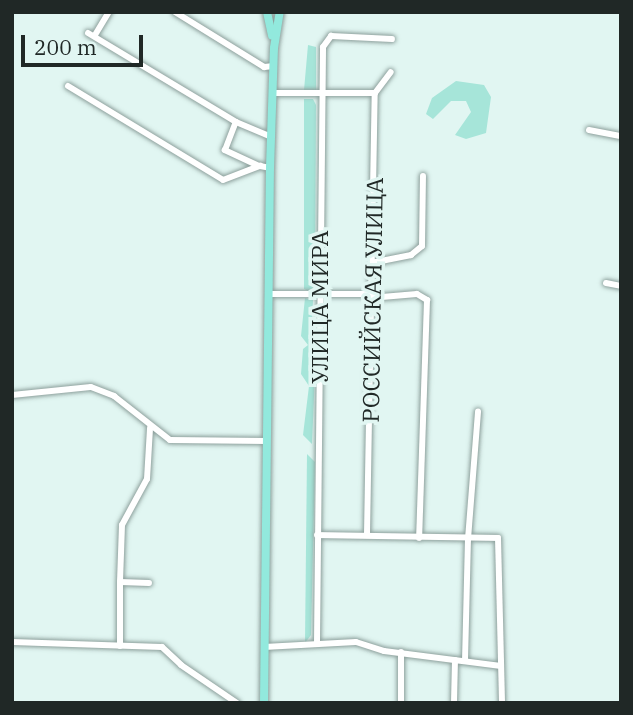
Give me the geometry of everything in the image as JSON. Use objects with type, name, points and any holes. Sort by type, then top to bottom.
[{"type":"main road","points":[[264,703],[274,14]]},
{"type":"street","points":[[109,12],[92,34],[236,122],[271,137]]},
{"type":"street","points":[[175,12],[264,67],[274,66]]},
{"type":"street","name":"УЛИЦА МИРА","points":[[317,643],[318,295],[322,93],[326,38],[392,39]]},
{"type":"street","points":[[274,93],[375,93],[391,72]]},
{"type":"street","points":[[68,86],[223,180],[260,166]]},
{"type":"street","name":"РОССИЙСКАЯ УЛИЦА","points":[[367,534],[375,93]]},
{"type":"street","points":[[236,122],[225,150],[270,168]]},
{"type":"street","points":[[589,130],[621,136]]},
{"type":"street","points":[[371,263],[411,255],[422,246],[423,176]]},
{"type":"street","points":[[606,283],[621,286]]},
{"type":"street","points":[[268,294],[416,294],[427,300],[419,538]]},
{"type":"street","points":[[12,394],[91,387],[114,396],[150,428],[170,440],[267,441]]},
{"type":"street","points":[[465,661],[468,539],[478,411]]},
{"type":"street","points":[[120,646],[122,525],[147,479],[150,428]]},
{"type":"street","points":[[317,535],[498,538],[502,703]]},
{"type":"street","points":[[120,582],[149,583]]},
{"type":"street","points":[[12,642],[162,647],[181,665],[237,703]]},
{"type":"street","points":[[264,647],[356,642],[401,652],[501,666]]},
{"type":"street","points":[[401,652],[401,703]]},
{"type":"street","points":[[454,703],[455,660]]},
{"type":"green space","points":[[308,45],[316,47],[316,91],[304,90]]},
{"type":"green space","points":[[456,81],[484,85],[491,97],[486,133],[466,139],[455,135],[471,112],[466,101],[451,101],[433,119],[426,114],[432,98]]},
{"type":"green space","points":[[304,99],[313,99],[316,105],[315,283],[311,292],[304,289]]},
{"type":"green space","points":[[305,298],[313,300],[311,342],[316,349],[312,444],[303,435],[309,386],[301,374],[303,349],[308,345],[301,336]]},
{"type":"green space","points":[[307,454],[315,462],[311,635],[305,643]]}]
